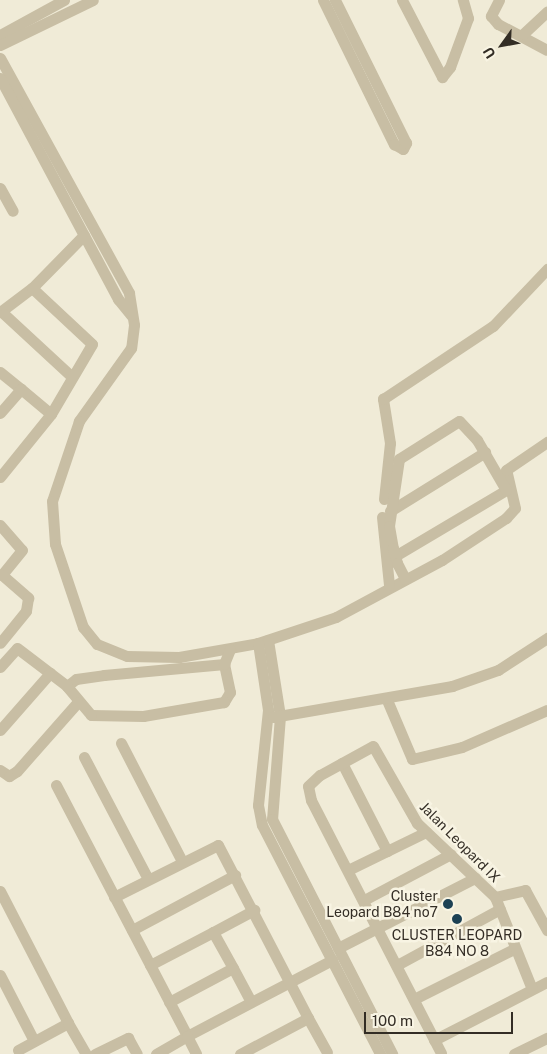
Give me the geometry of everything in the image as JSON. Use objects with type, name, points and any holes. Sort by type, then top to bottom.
[{"type":"street","points":[[0,35],[64,0]]},
{"type":"street","points":[[0,45],[93,0]]},
{"type":"street","points":[[323,0],[394,144],[403,149],[406,143],[334,0]]},
{"type":"street","points":[[402,0],[442,77],[450,67],[468,18],[463,0]]},
{"type":"street","points":[[499,0],[491,16],[547,50]]},
{"type":"street","points":[[523,34],[547,12]]},
{"type":"street","points":[[0,58],[129,294],[135,331],[131,348],[86,408],[62,460],[52,501],[54,544],[83,627],[104,648],[156,658],[230,648],[263,641],[336,617],[389,585],[405,579],[511,514],[515,508],[506,470],[547,442]]},
{"type":"street","points":[[0,78],[84,235],[131,315]]},
{"type":"street","points":[[0,188],[13,211]]},
{"type":"street","points":[[71,376],[2,313],[32,288],[84,235]]},
{"type":"street","points":[[389,585],[382,532],[390,443],[383,399],[493,326],[546,274]]},
{"type":"street","points":[[0,477],[51,414],[92,342],[32,288]]},
{"type":"street","points":[[0,372],[51,414]]},
{"type":"street","points":[[0,413],[21,389]]},
{"type":"street","points":[[395,556],[506,490],[485,452],[466,425],[453,422],[399,459],[390,511],[395,556],[405,579]]},
{"type":"street","points":[[390,511],[485,452]]},
{"type":"street","points":[[0,525],[22,550],[1,575],[28,598],[26,610],[2,636]]},
{"type":"street","points":[[274,716],[387,700],[498,670],[547,638]]},
{"type":"street","points":[[263,641],[274,716],[272,819],[318,923],[332,960],[380,1054]]},
{"type":"street","points":[[0,667],[17,648],[67,686],[77,703],[100,717],[143,716],[219,704],[230,692],[224,664],[230,648]]},
{"type":"street","points":[[67,686],[76,679],[104,675],[224,664]]},
{"type":"street","points":[[0,730],[50,674]]},
{"type":"street","points":[[387,700],[412,759],[462,747],[547,710]]},
{"type":"street","points":[[0,770],[9,776],[17,771],[77,703]]},
{"type":"street","points":[[121,743],[182,861]]},
{"type":"street","name":"Jalan Leopard IX","points":[[342,763],[373,746],[401,800],[426,832],[494,897],[500,909],[512,950],[532,989]]},
{"type":"street","points":[[84,757],[148,879]]},
{"type":"street","points":[[387,851],[342,763],[308,786],[348,870],[441,1053]]},
{"type":"street","points":[[56,785],[196,1054]]},
{"type":"street","points":[[348,870],[426,832]]},
{"type":"street","points":[[114,897],[182,861],[218,845],[254,910],[326,1054]]},
{"type":"street","points":[[364,900],[451,854]]},
{"type":"street","points":[[132,930],[235,875]]},
{"type":"street","points":[[338,948],[475,878]]},
{"type":"street","points":[[494,897],[525,890],[547,930]]},
{"type":"street","points":[[0,891],[86,1054]]},
{"type":"street","points":[[397,965],[500,909]]},
{"type":"street","points":[[150,965],[254,910]]},
{"type":"street","points":[[318,923],[338,948],[392,1054]]},
{"type":"street","points":[[213,932],[251,1002]]},
{"type":"street","points":[[414,999],[512,950]]},
{"type":"street","points":[[156,1054],[332,960]]},
{"type":"street","points":[[169,1002],[233,968]]},
{"type":"street","points":[[0,975],[34,1041]]},
{"type":"street","points":[[434,1040],[547,982]]},
{"type":"street","points":[[240,1054],[308,1018]]},
{"type":"street","points":[[16,1053],[68,1023]]},
{"type":"street","points":[[95,1054],[128,1038],[137,1054]]},
{"type":"street","points":[[514,1054],[547,1038]]},
{"type":"place","name":"Cluster Leopard B84 no7","points":[[448,904]]},
{"type":"place","name":"CLUSTER LEOPARD B84 NO 8","points":[[457,919]]}]
